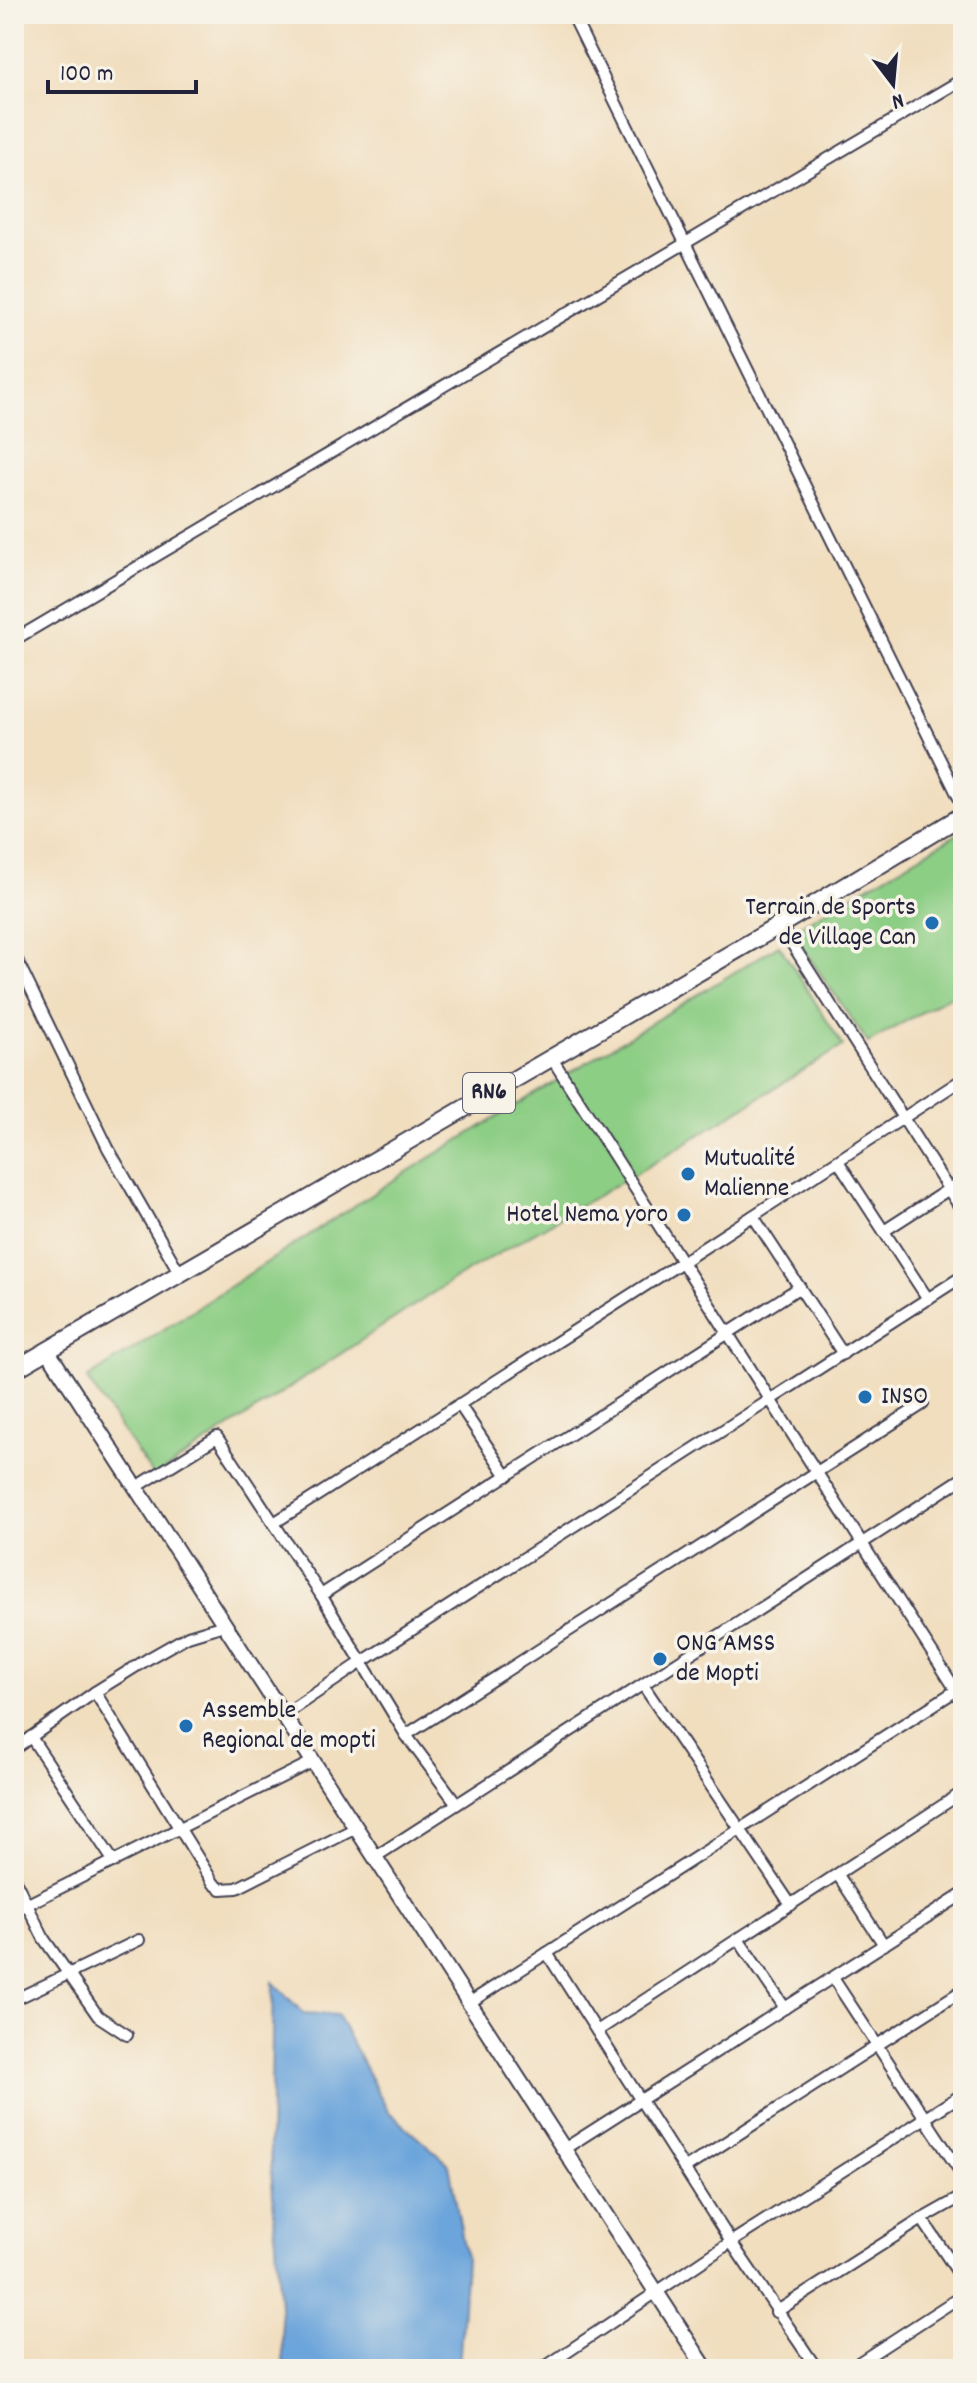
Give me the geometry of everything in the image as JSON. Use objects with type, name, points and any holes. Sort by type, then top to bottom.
[{"type":"main road","name":"RN6","points":[[14,1370],[780,925],[963,815]]},
{"type":"street","points":[[572,14],[963,806]]},
{"type":"street","points":[[14,640],[963,79]]},
{"type":"street","points":[[780,925],[963,1212]]},
{"type":"street","points":[[14,954],[108,1148],[179,1272]]},
{"type":"street","points":[[551,1057],[815,1472],[960,1688],[963,1701]]},
{"type":"street","points":[[274,1523],[963,1079]]},
{"type":"street","points":[[838,1161],[928,1299]]},
{"type":"street","points":[[884,1231],[963,1180]]},
{"type":"street","points":[[753,1216],[843,1354]]},
{"type":"street","points":[[282,1716],[963,1276]]},
{"type":"street","points":[[321,1595],[800,1287]]},
{"type":"street","points":[[47,1350],[706,2369]]},
{"type":"street","points":[[459,1404],[507,1476]]},
{"type":"street","points":[[406,1735],[923,1404]]},
{"type":"street","points":[[135,1488],[217,1437],[321,1595],[406,1735],[457,1804]]},
{"type":"street","points":[[375,1857],[963,1478]]},
{"type":"street","points":[[14,1749],[95,1692],[188,1636],[224,1625]]},
{"type":"street","points":[[643,1685],[791,1905]]},
{"type":"street","points":[[469,2003],[960,1688]]},
{"type":"street","points":[[95,1692],[214,1884],[221,1889],[237,1888],[356,1828]]},
{"type":"street","points":[[31,1737],[114,1862]]},
{"type":"street","points":[[14,1911],[312,1762]]},
{"type":"street","points":[[597,2031],[963,1792]]},
{"type":"street","points":[[838,1875],[884,1945]]},
{"type":"street","points":[[14,1878],[44,1939],[98,2016],[127,2035]]},
{"type":"street","points":[[564,2149],[963,1894]]},
{"type":"street","points":[[738,1939],[785,2008]]},
{"type":"street","points":[[14,2000],[139,1940]]},
{"type":"street","points":[[547,1953],[776,2312],[817,2369]]},
{"type":"street","points":[[833,1978],[963,2176]]},
{"type":"street","points":[[684,2169],[963,1990]]},
{"type":"street","points":[[542,2369],[731,2242],[963,2094]]},
{"type":"street","points":[[776,2312],[963,2196]]},
{"type":"street","points":[[922,2219],[963,2280]]},
{"type":"street","points":[[849,2369],[963,2295]]},
{"type":"green space","points":[[963,831],[963,988],[868,1043],[791,931]]},
{"type":"green space","points":[[779,945],[843,1046],[647,1167],[451,1281],[154,1477],[87,1379],[397,1178]]},
{"type":"water","points":[[273,1982],[303,2013],[337,2015],[388,2111],[449,2164],[466,2258],[459,2369],[284,2369],[270,2148]]},
{"type":"place","name":"Terrain de Sports de Village Can","points":[[932,923]]},
{"type":"place","name":"Mutualité Malienne","points":[[688,1174]]},
{"type":"place","name":"Hotel Nema yoro","points":[[684,1215]]},
{"type":"place","name":"INSO","points":[[865,1397]]},
{"type":"place","name":"ONG AMSS de Mopti","points":[[660,1659]]},
{"type":"place","name":"Assemble Regional de mopti","points":[[186,1726]]}]
